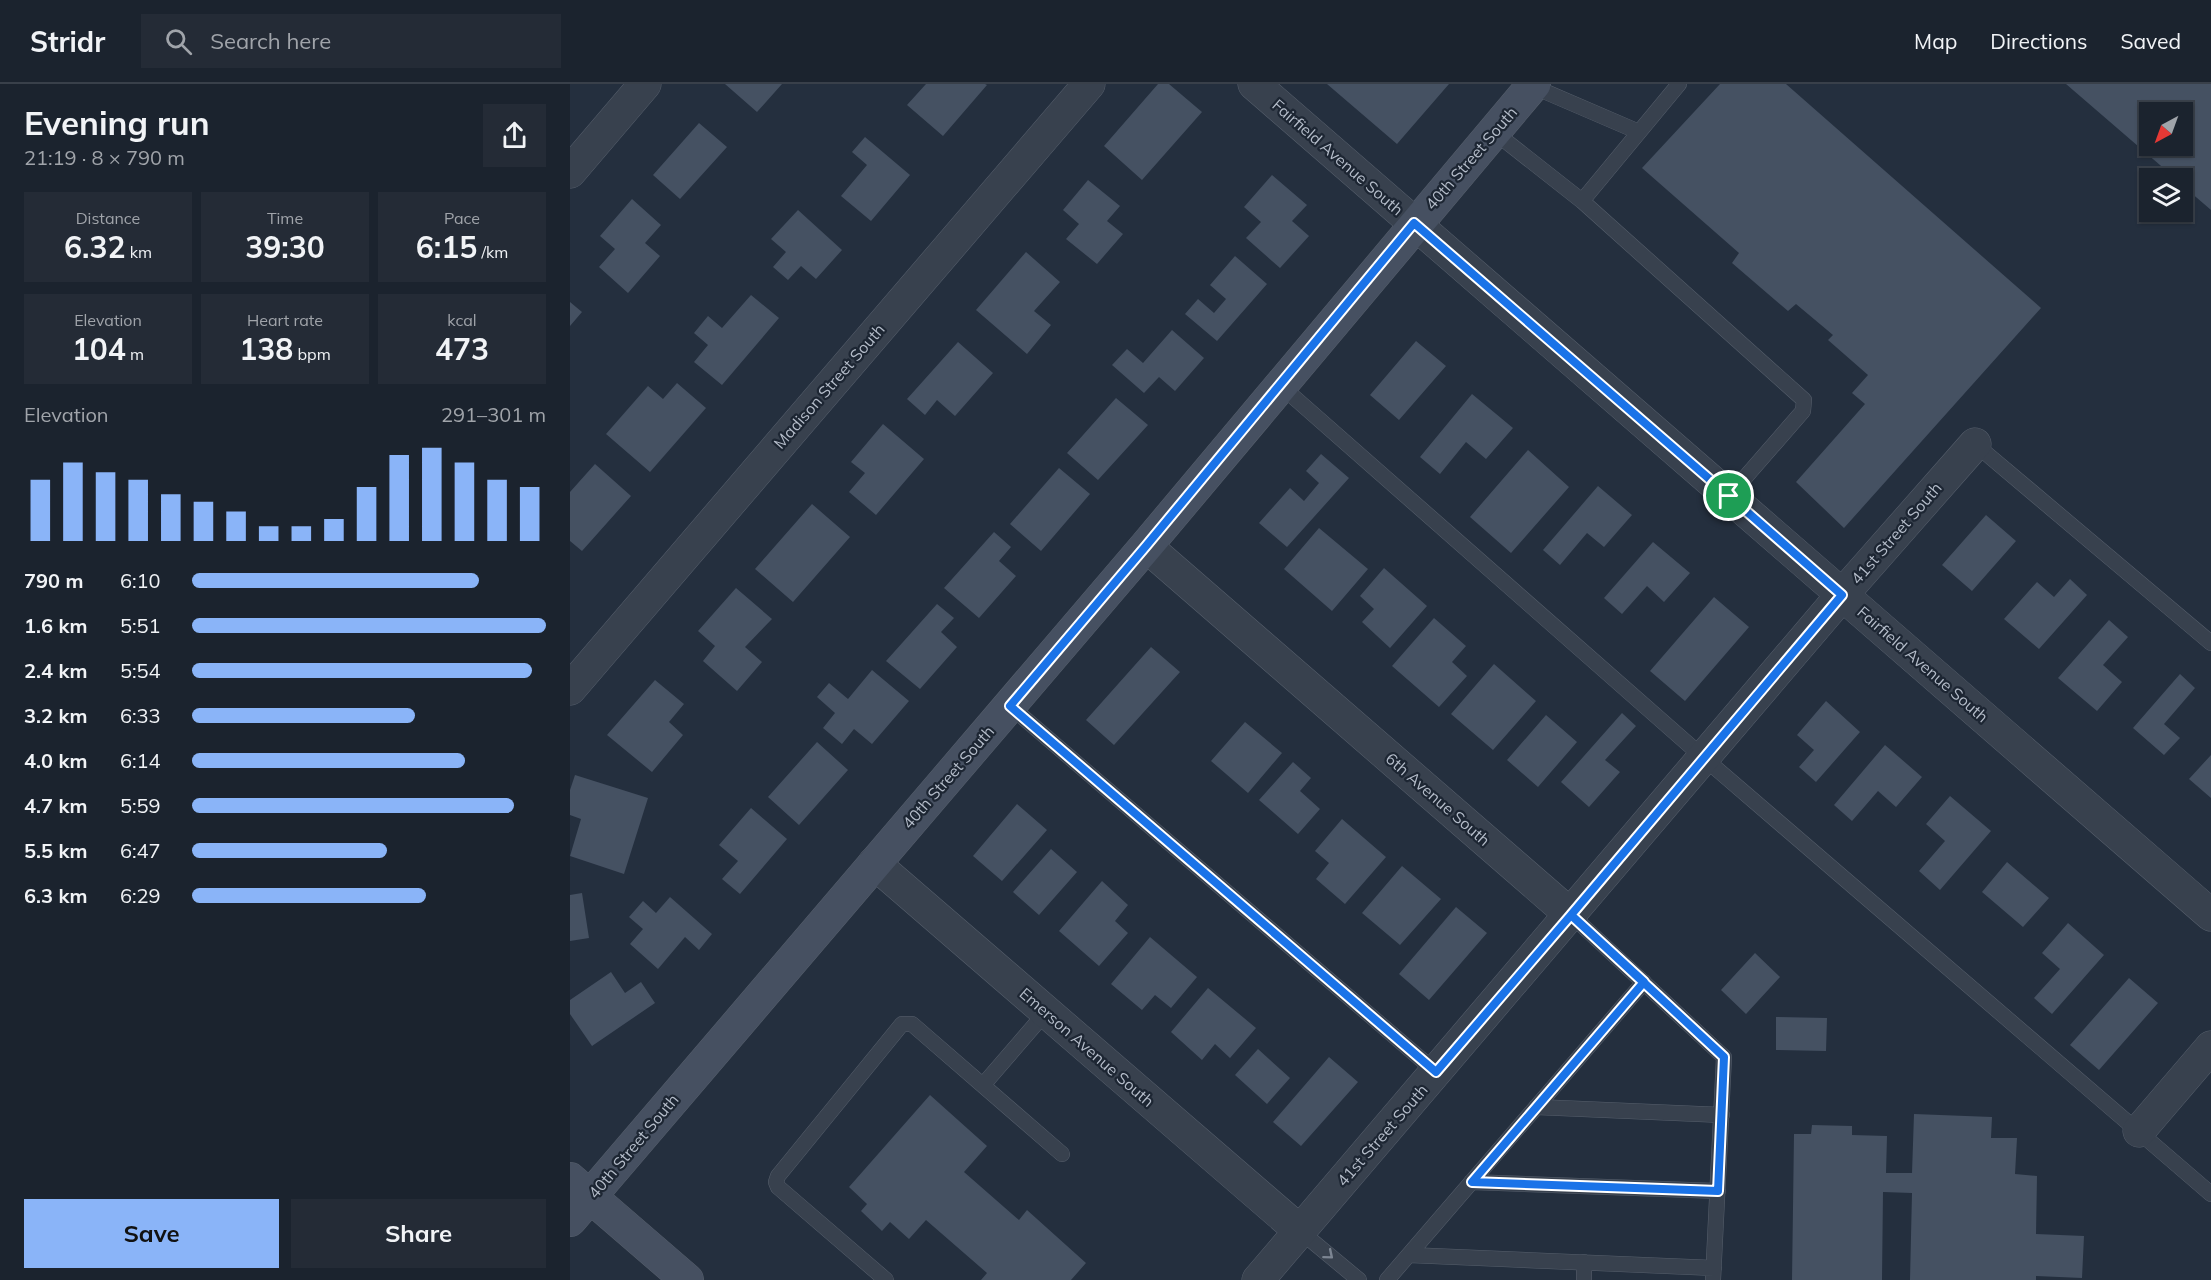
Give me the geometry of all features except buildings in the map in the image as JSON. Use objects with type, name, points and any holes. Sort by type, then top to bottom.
[{"type":"street","points":[[570,172],[645,84]]},
{"type":"street","name":"Madison Street South","points":[[570,689],[1089,84]]},
{"type":"street","name":"Fairfield Avenue South","points":[[1254,84],[2211,915]]},
{"type":"street","name":"40th Street South","points":[[577,1199],[1010,706],[1414,223],[1533,85]]},
{"type":"street","name":"41st Street South","points":[[1258,1280],[1842,595],[1975,444]]},
{"type":"street","name":"6th Avenue South","points":[[1146,546],[1571,915]]},
{"type":"street","name":"Emerson Avenue South","points":[[874,863],[1300,1231]]},
{"type":"street","points":[[2139,1131],[2211,1047]]},
{"type":"street","points":[[577,1199],[687,1280]]},
{"type":"lane","points":[[1582,201],[1679,84]]},
{"type":"lane","points":[[1533,85],[1639,132]]},
{"type":"lane","points":[[1493,131],[1582,201],[1804,400],[1803,411],[1729,496]]},
{"type":"lane","points":[[1280,385],[1704,758],[2211,1194]]},
{"type":"lane","points":[[1975,444],[2211,643]]},
{"type":"lane","points":[[1010,706],[1436,1072]]},
{"type":"lane","name":"6th Avenue South","points":[[1571,915],[1724,1057],[1722,1114]]},
{"type":"lane","points":[[1387,1280],[1644,982]]},
{"type":"lane","points":[[983,1085],[1046,1012]]},
{"type":"lane","points":[[886,1280],[778,1187],[776,1182],[778,1176],[902,1024],[912,1024],[1062,1154]]},
{"type":"lane","points":[[1409,1255],[1584,1262],[1714,1274],[1722,1114],[1536,1107]]},
{"type":"lane","points":[[1472,1182],[1718,1191]]},
{"type":"lane","points":[[1300,1231],[1359,1280]]},
{"type":"lane","points":[[1584,1262],[1584,1280]]},
{"type":"route","points":[[1729,496],[1414,223],[1010,706],[1436,1072],[1571,915],[1644,982],[1472,1182],[1718,1191],[1724,1057],[1605,946],[1571,915],[1842,595],[1729,496]]}]
